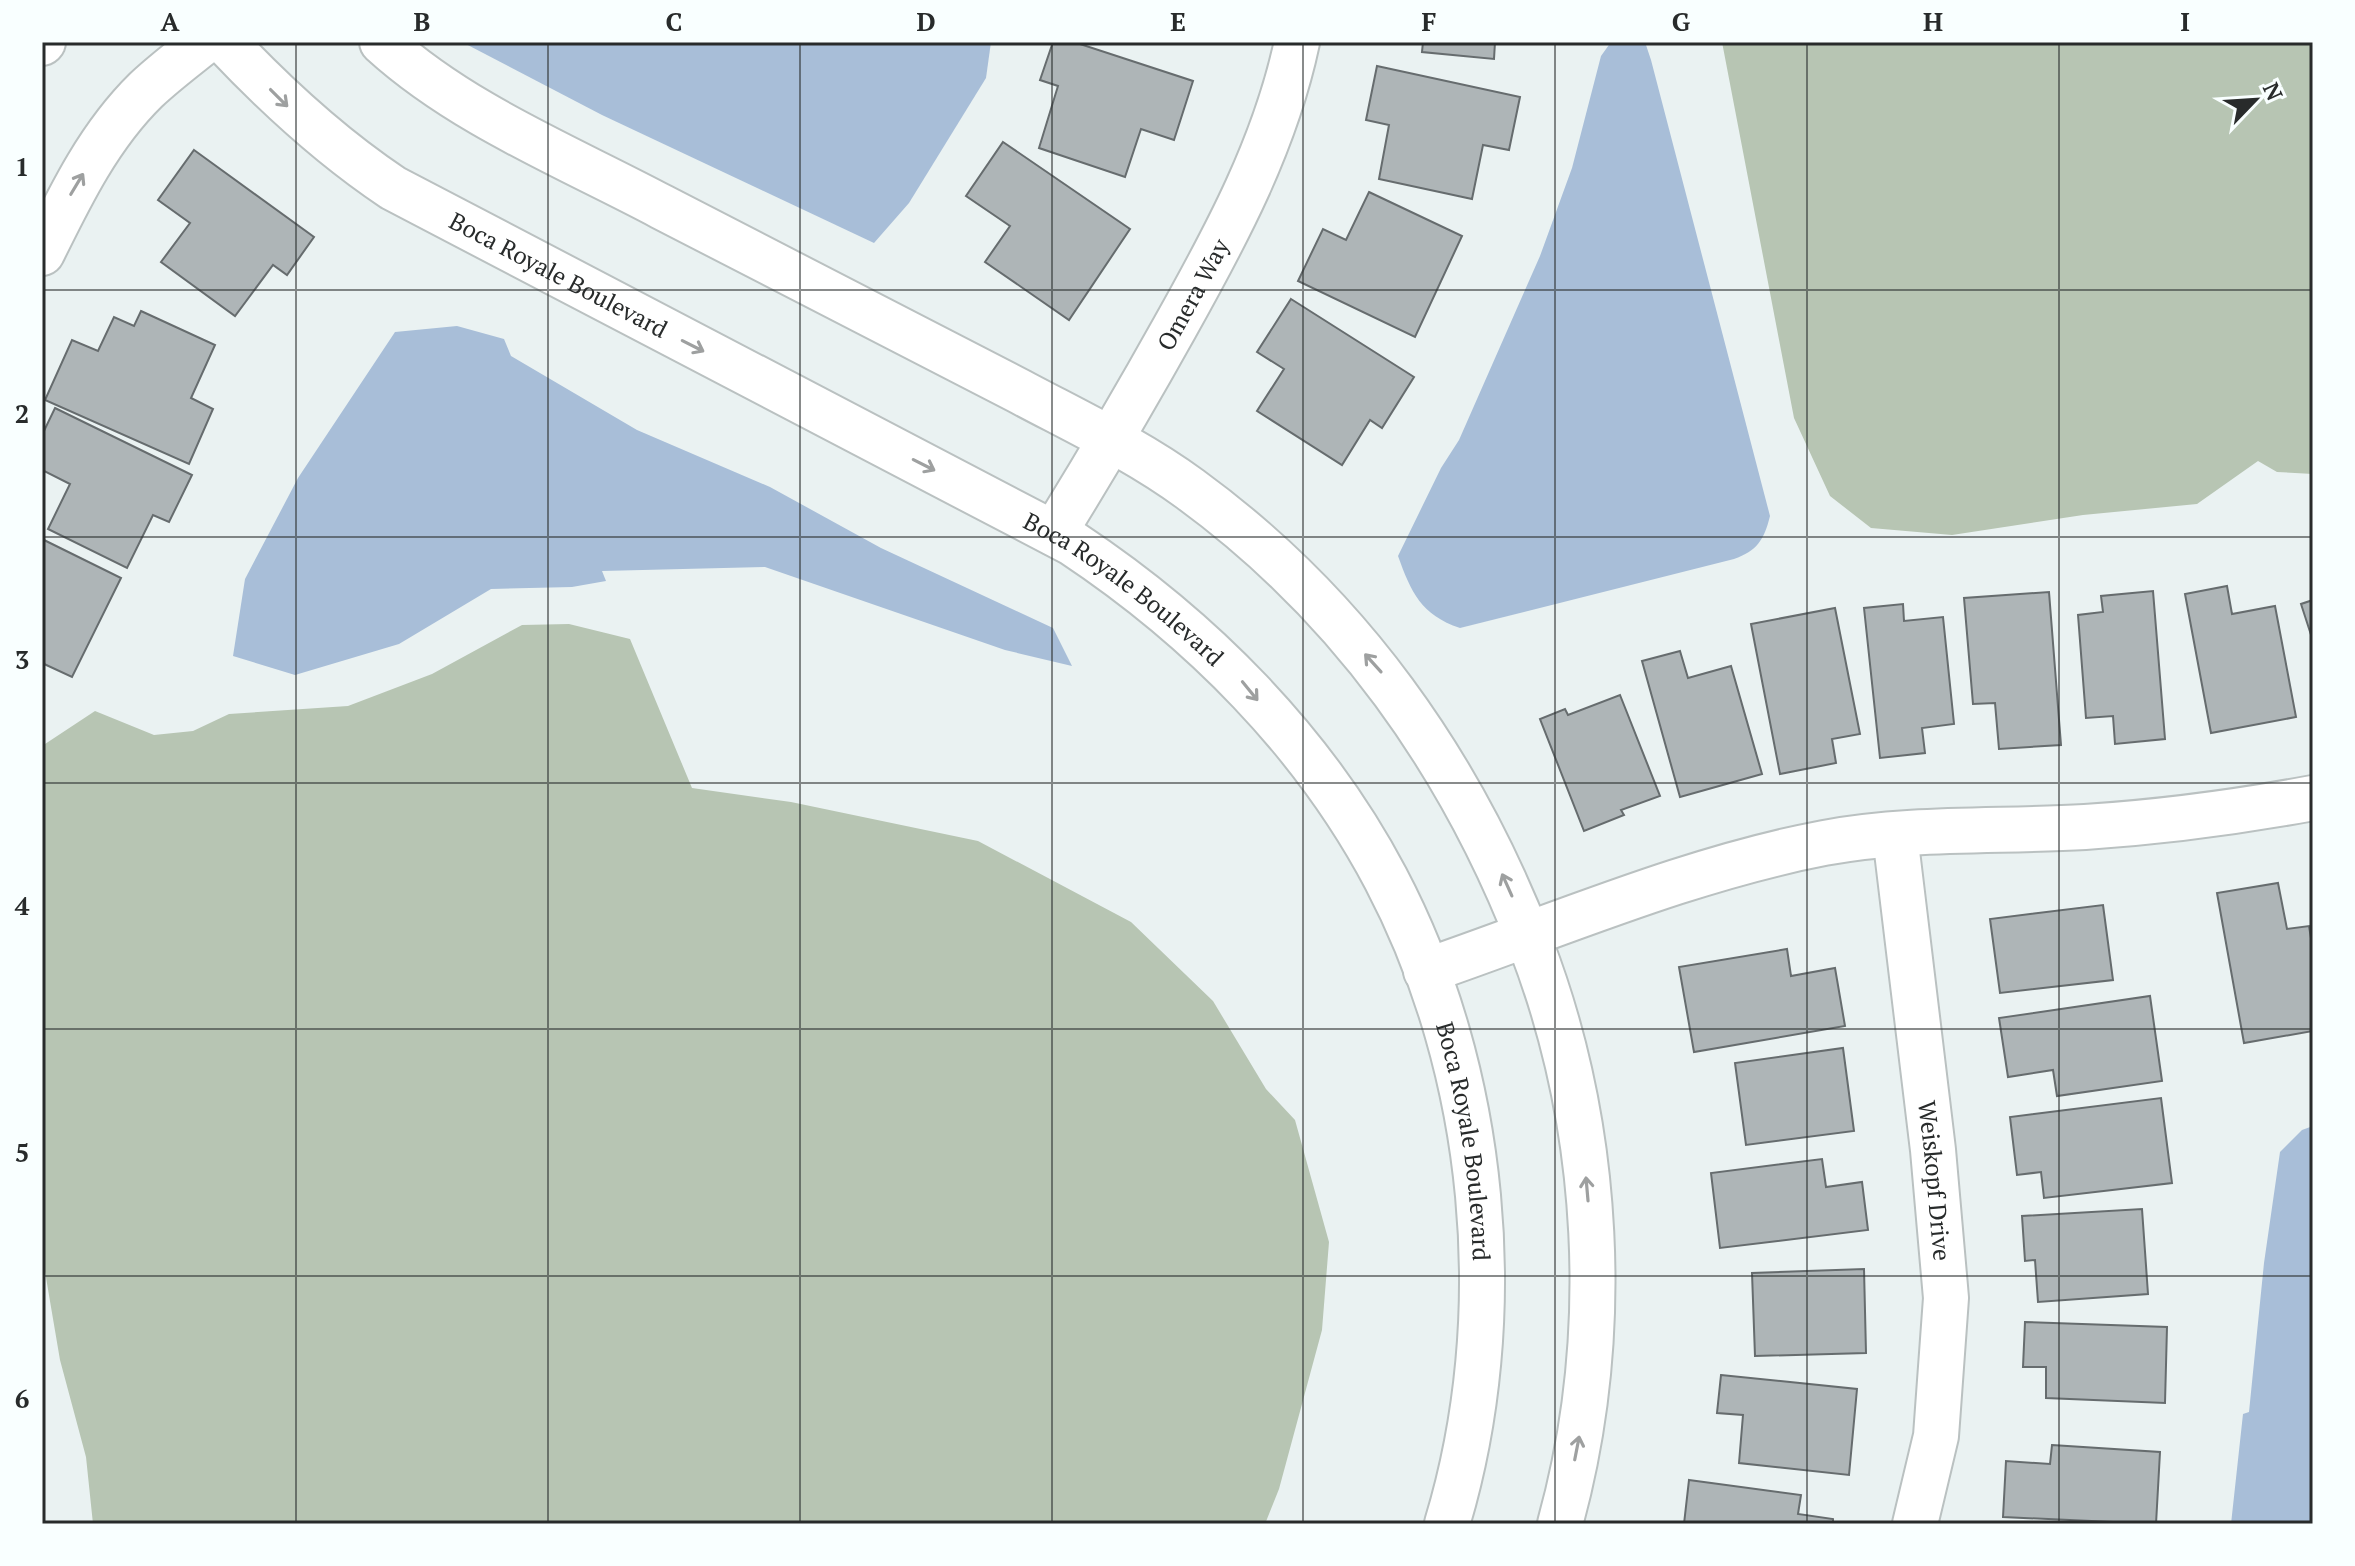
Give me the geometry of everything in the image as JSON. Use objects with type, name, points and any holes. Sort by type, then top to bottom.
[{"type":"street","points":[[42,253],[73,189],[116,125],[145,91],[204,42]]},
{"type":"street","name":"Boca Royale Boulevard","points":[[225,42],[294,112],[347,157],[393,188],[1054,533],[1157,603],[1241,680],[1351,822],[1385,876],[1413,934],[1458,1078],[1479,1220],[1478,1366],[1471,1430],[1447,1524]]},
{"type":"street","points":[[382,42],[463,101],[1111,442],[1188,487],[1286,570],[1382,672],[1456,783],[1494,856],[1541,970],[1571,1082],[1582,1139],[1589,1218],[1590,1353],[1576,1453],[1560,1524]]},
{"type":"street","name":"Omera Way","points":[[1054,533],[1111,442],[1247,193],[1272,131],[1297,42]]},
{"type":"street","points":[[1426,971],[1702,875],[1826,843],[1895,835],[2149,822],[2236,813],[2313,798]]},
{"type":"street","name":"Weiskopf Drive","points":[[1895,835],[1933,1150],[1946,1298],[1936,1436],[1915,1524]]},
{"type":"green space","points":[[1722,42],[2313,42],[2313,474],[2277,472],[2258,461],[2197,504],[2083,515],[1952,535],[1871,528],[1830,496],[1794,418]]},
{"type":"green space","points":[[569,624],[630,639],[692,788],[791,802],[978,841],[1131,922],[1213,1001],[1266,1089],[1295,1120],[1329,1242],[1322,1330],[1279,1489],[1265,1524],[93,1524],[86,1457],[60,1360],[42,1254],[42,746],[95,711],[154,735],[193,731],[229,714],[348,706],[432,674],[522,625]]},
{"type":"water","points":[[462,42],[991,42],[986,78],[909,203],[874,243],[602,115]]},
{"type":"water","points":[[1611,42],[1645,42],[1770,516],[1758,544],[1734,559],[1460,628],[1436,616],[1419,601],[1398,556],[1441,468],[1459,440],[1540,256],[1572,168],[1601,56]]},
{"type":"water","points":[[457,326],[504,339],[511,356],[637,430],[770,487],[881,548],[1053,628],[1072,666],[1005,650],[765,567],[602,571],[606,581],[572,587],[491,589],[399,644],[295,675],[233,656],[245,579],[298,478],[395,332]]},
{"type":"water","points":[[2313,1126],[2313,1524],[2231,1524],[2243,1414],[2249,1412],[2264,1263],[2280,1152],[2302,1130]]},
{"type":"building","points":[[1053,42],[1074,42],[1193,81],[1174,140],[1141,129],[1125,177],[1039,148],[1058,86],[1040,80]]},
{"type":"building","points":[[1423,42],[1495,42],[1494,59],[1422,52]]},
{"type":"building","points":[[1377,66],[1520,97],[1509,150],[1483,145],[1472,199],[1379,179],[1389,125],[1366,120]]},
{"type":"building","points":[[1003,142],[1130,229],[1069,320],[985,262],[1010,226],[966,196]]},
{"type":"building","points":[[194,150],[314,237],[287,275],[273,265],[235,316],[161,262],[190,223],[158,200]]},
{"type":"building","points":[[1369,192],[1462,236],[1415,337],[1298,281],[1323,229],[1346,240]]},
{"type":"building","points":[[1291,299],[1414,377],[1382,428],[1370,420],[1342,465],[1257,411],[1284,369],[1257,352]]},
{"type":"building","points":[[141,311],[215,345],[191,398],[213,409],[189,464],[45,400],[72,340],[98,351],[114,317],[134,326]]},
{"type":"building","points":[[55,408],[192,475],[169,522],[153,515],[127,568],[48,529],[70,484],[42,470],[42,435]]},
{"type":"building","points":[[42,539],[121,578],[72,677],[42,663]]},
{"type":"building","points":[[2227,586],[2232,614],[2275,606],[2296,717],[2211,733],[2185,594]]},
{"type":"building","points":[[2153,591],[2165,739],[2115,744],[2113,716],[2086,718],[2078,615],[2103,612],[2101,596]]},
{"type":"building","points":[[2049,592],[2061,745],[1999,749],[1995,703],[1973,704],[1964,598]]},
{"type":"building","points":[[2313,600],[2313,641],[2301,604]]},
{"type":"building","points":[[1903,604],[1904,621],[1943,617],[1954,724],[1922,728],[1925,753],[1880,758],[1864,608]]},
{"type":"building","points":[[1835,608],[1860,734],[1832,739],[1836,763],[1780,774],[1751,624]]},
{"type":"building","points":[[1680,651],[1688,678],[1731,666],[1762,774],[1680,797],[1642,661]]},
{"type":"building","points":[[1620,695],[1660,796],[1621,810],[1624,815],[1584,831],[1540,719],[1565,709],[1568,715]]},
{"type":"building","points":[[2278,883],[2287,929],[2309,926],[2313,950],[2313,1031],[2244,1043],[2217,893]]},
{"type":"building","points":[[2103,905],[2113,980],[2000,993],[1990,919]]},
{"type":"building","points":[[1787,949],[1791,976],[1835,968],[1845,1026],[1694,1052],[1679,967]]},
{"type":"building","points":[[2150,996],[2162,1081],[2057,1096],[2053,1070],[2008,1077],[1999,1018]]},
{"type":"building","points":[[1843,1048],[1854,1131],[1746,1145],[1735,1063]]},
{"type":"building","points":[[2161,1098],[2172,1183],[2044,1198],[2041,1172],[2017,1175],[2010,1117]]},
{"type":"building","points":[[1822,1159],[1826,1187],[1862,1182],[1868,1230],[1720,1248],[1711,1173]]},
{"type":"building","points":[[2142,1209],[2148,1294],[2038,1302],[2035,1260],[2025,1261],[2022,1216]]},
{"type":"building","points":[[1864,1269],[1866,1353],[1755,1356],[1752,1273]]},
{"type":"building","points":[[2025,1322],[2167,1327],[2165,1403],[2046,1398],[2046,1367],[2023,1367]]},
{"type":"building","points":[[1721,1375],[1857,1389],[1849,1475],[1739,1463],[1743,1415],[1717,1413]]},
{"type":"building","points":[[2052,1445],[2160,1452],[2156,1524],[2003,1517],[2006,1461],[2050,1464]]},
{"type":"building","points":[[1689,1480],[1801,1495],[1798,1514],[1833,1519],[1833,1524],[1684,1524]]}]
